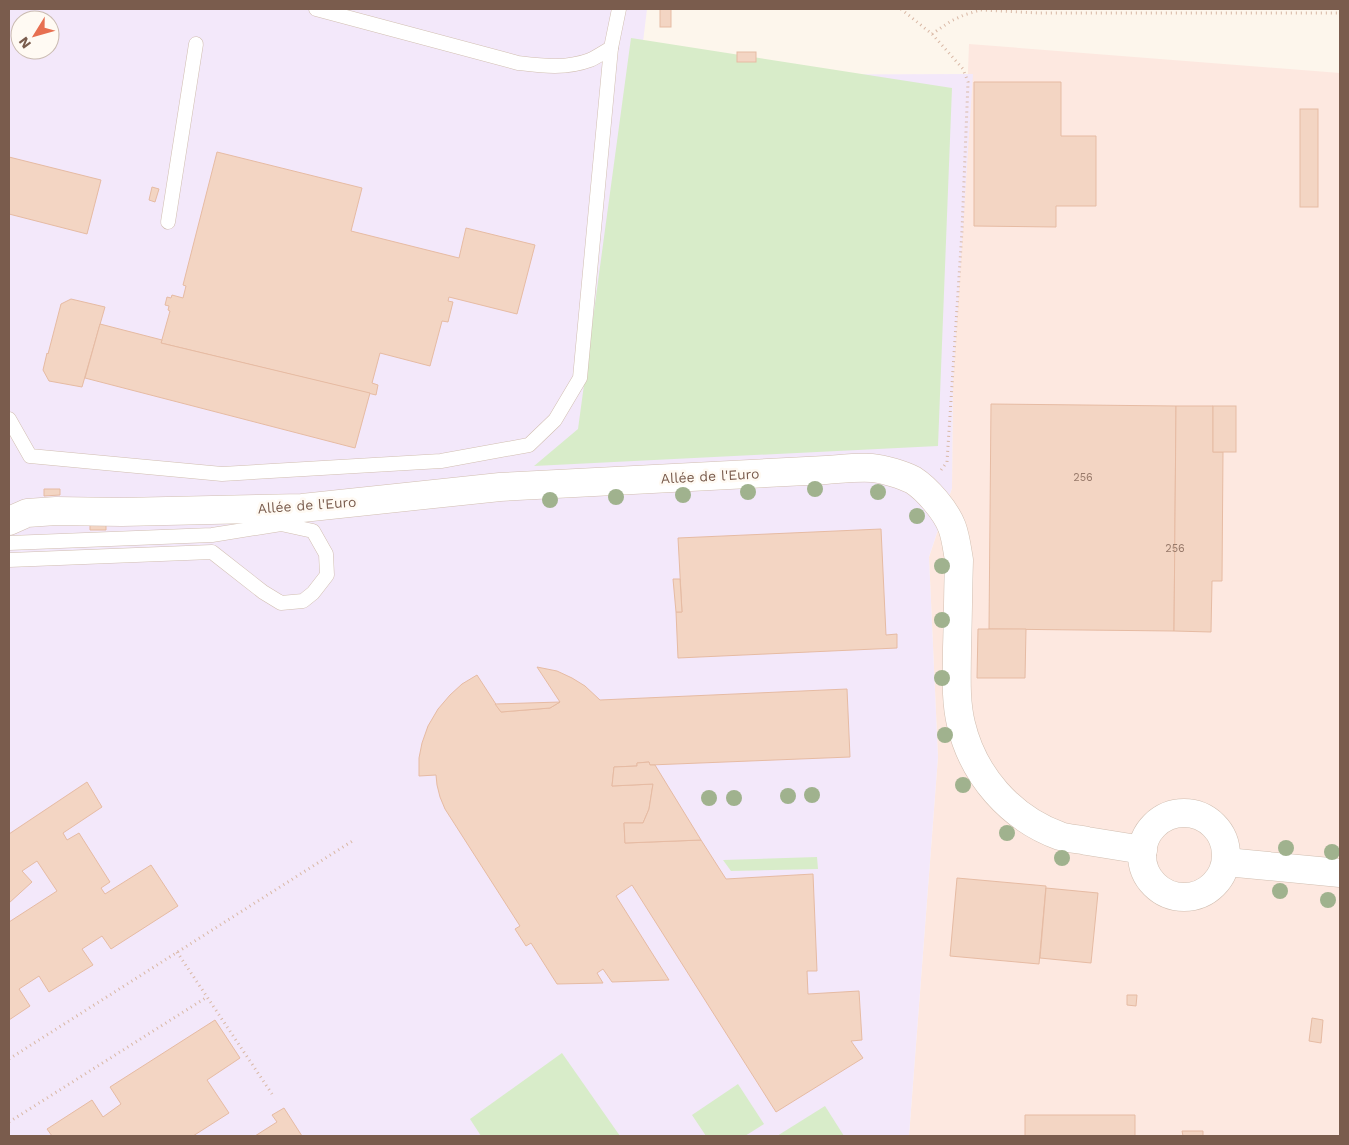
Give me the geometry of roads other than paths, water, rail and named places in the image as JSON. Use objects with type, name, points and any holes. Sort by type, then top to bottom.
[{"type":"street","name":"Allée de l'Euro","points":[[9,520],[28,513],[56,511],[122,512],[302,508],[500,487],[826,470],[873,468],[898,474],[912,480],[925,490],[943,511],[951,525],[957,542],[959,560],[956,689],[961,723],[968,747],[978,768],[1009,806],[1045,830],[1063,837],[1143,850]]},
{"type":"street","points":[[1186,813],[1200,816],[1212,823],[1221,834],[1226,848],[1226,862],[1221,876],[1212,886],[1200,894],[1187,897],[1173,895],[1153,883],[1143,862],[1143,850],[1146,838],[1162,820],[1174,814],[1186,813]]},
{"type":"street","points":[[1226,862],[1340,872]]},
{"type":"lane","points":[[316,9],[518,63],[550,67],[574,65],[592,59],[611,48]]},
{"type":"lane","points":[[9,419],[30,456],[222,474],[441,461],[529,446],[555,420],[580,378],[611,48],[619,9]]},
{"type":"lane","points":[[168,222],[196,44]]},
{"type":"lane","points":[[9,543],[212,535],[281,524],[313,531],[326,554],[327,575],[314,593],[302,601],[281,603],[263,592],[212,552],[9,560]]}]
